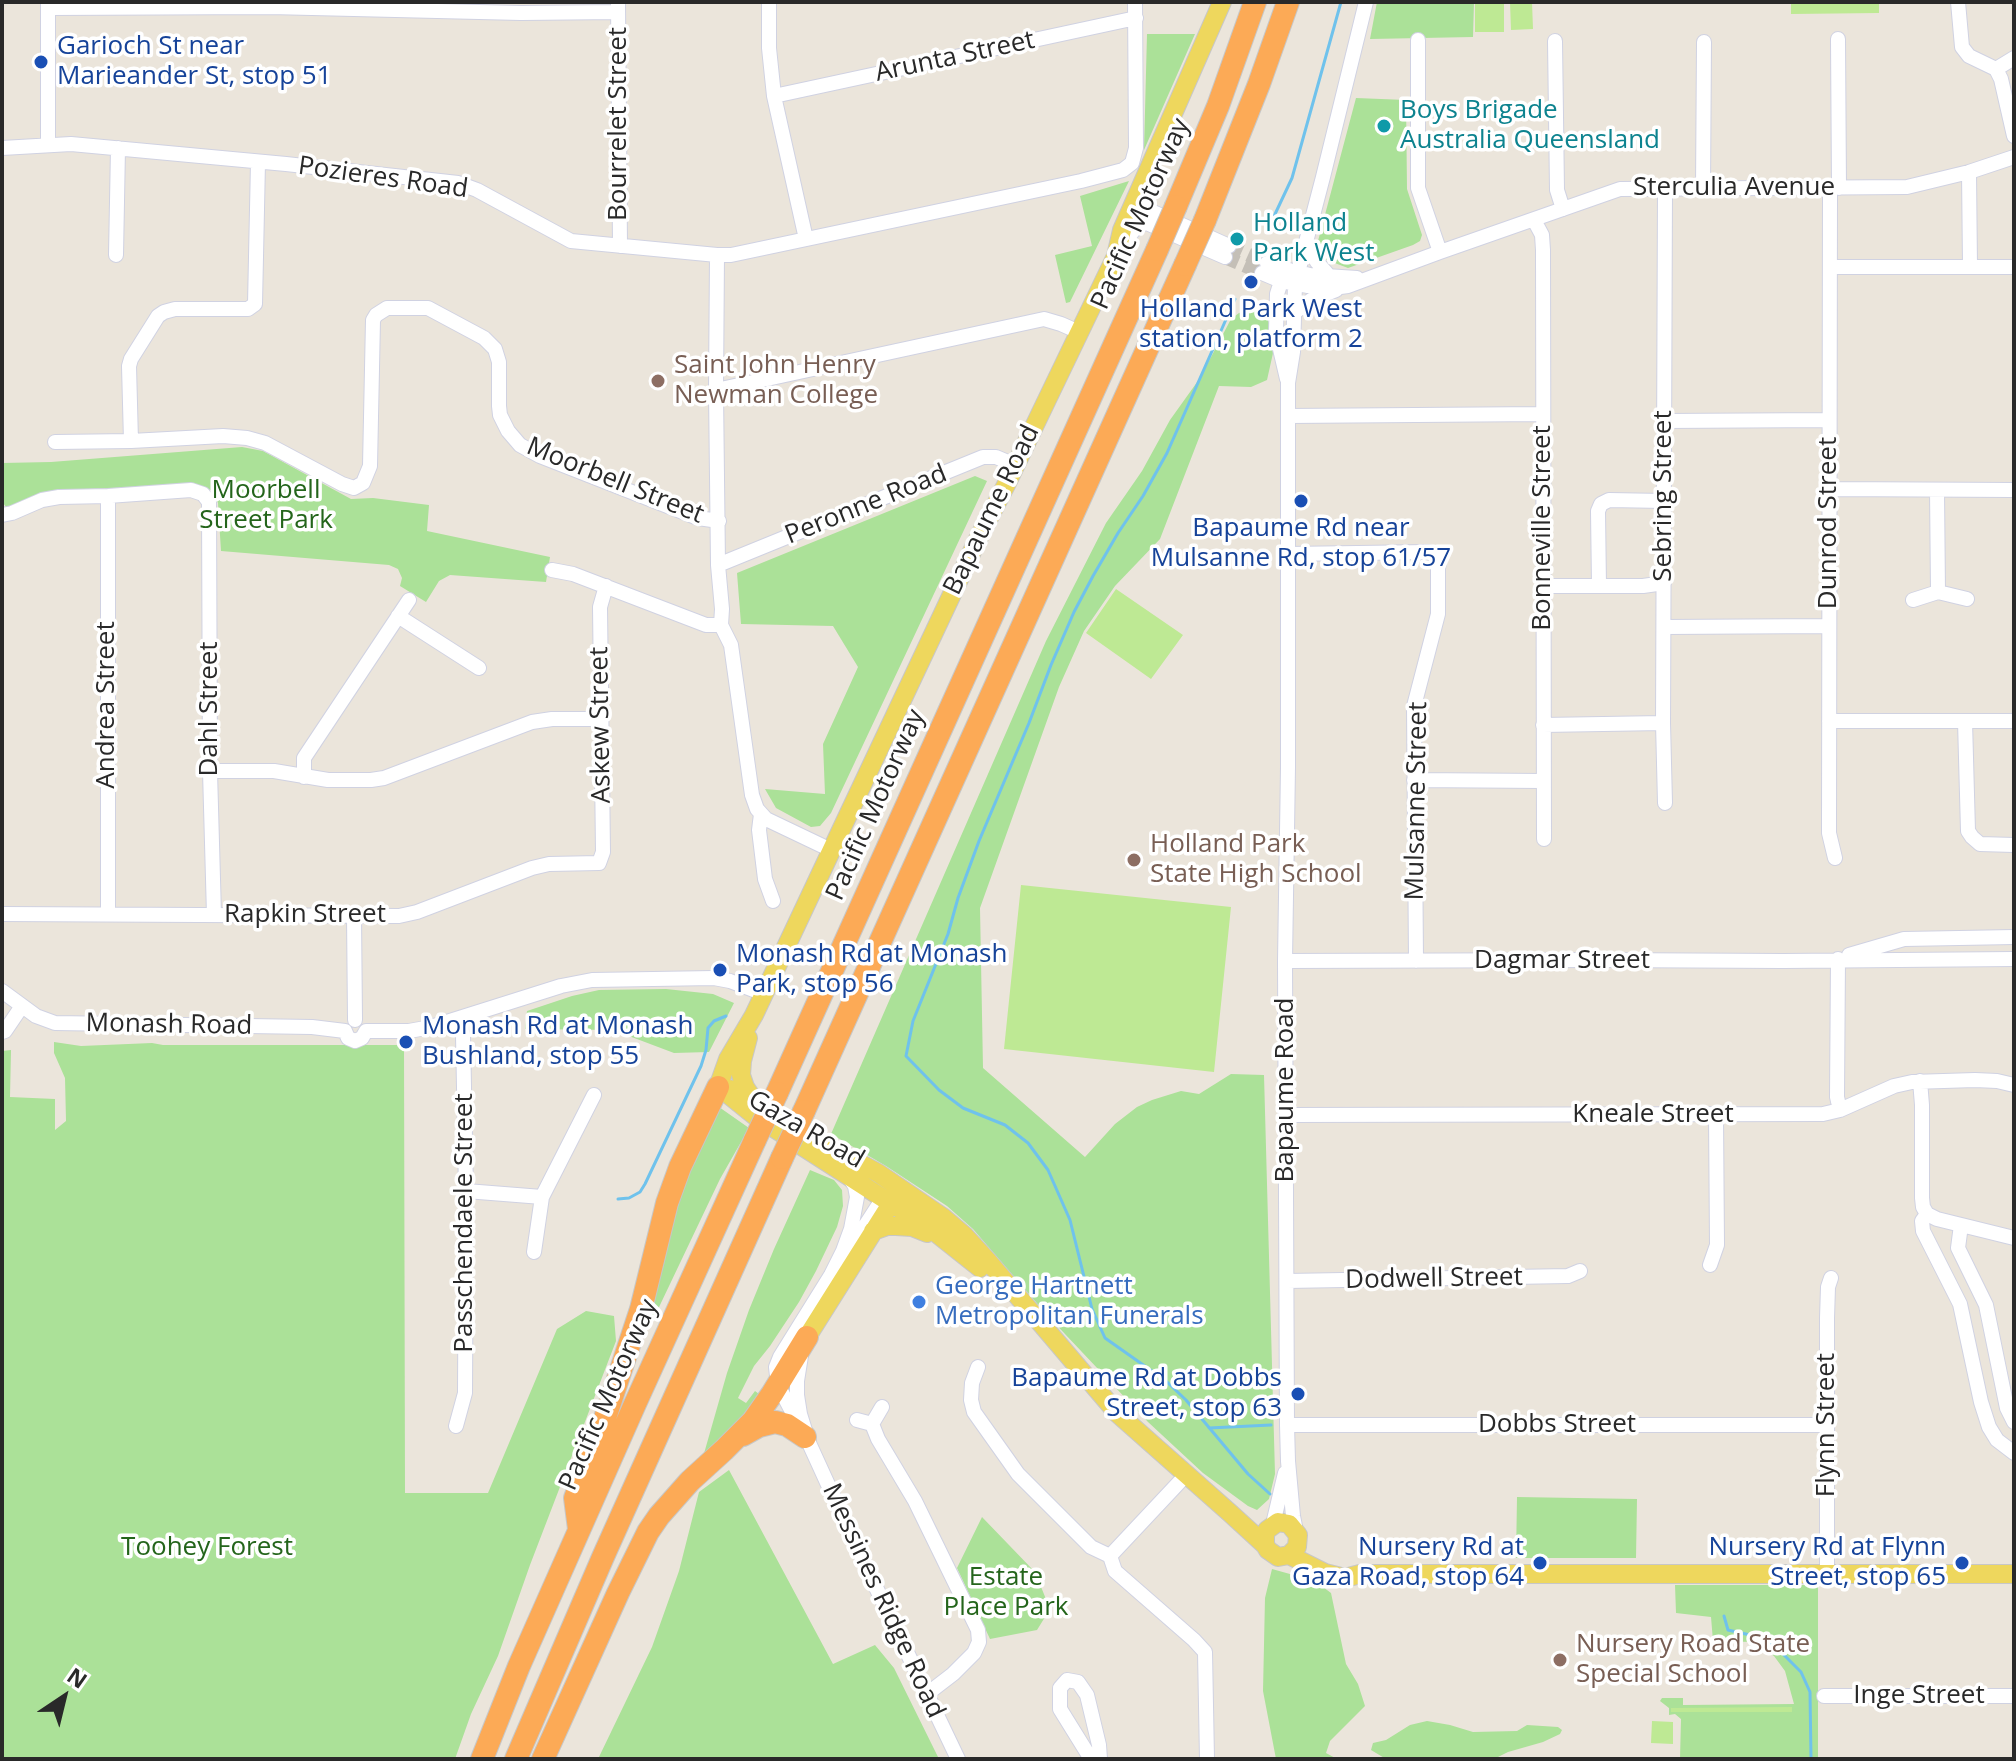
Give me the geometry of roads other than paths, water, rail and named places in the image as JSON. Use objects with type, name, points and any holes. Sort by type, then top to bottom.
[{"type":"highway","name":"Pacific Motorway","points":[[482,1759],[579,1530],[1157,250],[1218,106],[1255,2]]},
{"type":"highway","points":[[516,1759],[603,1557],[1205,220],[1288,2]]},
{"type":"highway","points":[[579,1530],[575,1498],[641,1309],[667,1203],[680,1167],[718,1087]]},
{"type":"highway","points":[[543,1759],[648,1532],[690,1481],[759,1412],[807,1337]]},
{"type":"highway","points":[[735,1439],[759,1426],[775,1422],[787,1425],[807,1440]]},
{"type":"main road","name":"Bapaume Road","points":[[718,1087],[728,1059],[754,1015],[963,569],[1116,256],[1122,230],[1222,2]]},
{"type":"main road","name":"Bapaume Road","points":[[751,1096],[741,1070],[754,1015]]},
{"type":"main road","name":"Gaza Road","points":[[718,1087],[744,1092],[809,1136],[868,1166],[937,1212],[987,1260],[1117,1413],[1265,1545]]},
{"type":"main road","name":"Gaza Road","points":[[718,1087],[755,1116],[945,1239],[1033,1315]]},
{"type":"main road","name":"Messines Ridge Road","points":[[807,1337],[898,1185]]},
{"type":"main road","points":[[873,1231],[887,1226],[903,1226],[945,1239]]},
{"type":"main road","name":"Gaza Road","points":[[1230,1513],[1272,1525]]},
{"type":"main road","points":[[1295,1542],[1284,1557],[1272,1554],[1265,1545],[1265,1535],[1278,1522],[1289,1524],[1295,1542],[1336,1577],[1345,1578],[1360,1574],[2014,1574]]},
{"type":"street","points":[[769,2],[769,48],[774,96],[806,239]]},
{"type":"street","points":[[1135,2],[1136,18]]},
{"type":"street","points":[[1290,277],[1306,243],[1366,2]]},
{"type":"street","points":[[1958,2],[1962,47],[1969,56],[1996,69],[2014,136]]},
{"type":"street","points":[[48,145],[48,5],[475,12],[618,7]]},
{"type":"street","name":"Bourrelet Street","points":[[618,7],[620,246]]},
{"type":"street","name":"Arunta Street","points":[[774,96],[1136,18]]},
{"type":"street","name":"Pozieres Road","points":[[2,148],[71,144],[463,184],[571,241],[717,255],[741,253],[1117,173],[1126,168],[1132,163],[1135,152],[1136,18]]},
{"type":"street","name":"Dunrod Street","points":[[1835,858],[1829,833],[1828,626],[1830,267],[1838,39]]},
{"type":"street","points":[[1418,40],[1418,188],[1440,252]]},
{"type":"street","points":[[1555,41],[1557,190],[1563,209]]},
{"type":"street","points":[[1703,188],[1704,42]]},
{"type":"street","points":[[1996,69],[2014,58]]},
{"type":"street","points":[[116,255],[118,148]]},
{"type":"street","name":"Sterculia Avenue","points":[[1264,268],[1321,288],[1369,277],[1620,189],[1907,187],[2014,157]]},
{"type":"street","points":[[131,441],[129,366],[158,316],[175,309],[248,309],[255,304],[258,162]]},
{"type":"street","points":[[1969,172],[1970,266]]},
{"type":"street","name":"Sebring Street","points":[[1665,188],[1665,803]]},
{"type":"street","points":[[1134,204],[1227,251],[1145,222],[1134,204]]},
{"type":"street","name":"Bonneville Street","points":[[1534,220],[1543,237],[1544,839]]},
{"type":"street","points":[[1116,256],[1133,231],[1145,222]]},
{"type":"street","points":[[1294,313],[1337,282],[1317,262],[1306,243]]},
{"type":"street","points":[[717,255],[716,390],[721,625],[731,645],[752,795],[761,814],[779,826],[831,850]]},
{"type":"street","points":[[1830,267],[2014,267]]},
{"type":"street","name":"Bapaume Road","points":[[1290,277],[1294,313],[1288,383],[1285,961],[1287,1425],[1295,1542]]},
{"type":"street","name":"Bapaume Road","points":[[1288,383],[1276,332],[1276,300],[1290,277]]},
{"type":"street","name":"Moorbell Street","points":[[55,442],[223,436],[247,438],[265,443],[354,488],[363,483],[370,466],[373,320],[387,308],[428,308],[484,338],[495,349],[499,362],[500,415],[520,445],[540,456],[698,518],[719,521]]},
{"type":"street","points":[[716,390],[1044,319],[1079,332]]},
{"type":"street","points":[[1288,416],[1543,414]]},
{"type":"street","points":[[1664,421],[1829,420]]},
{"type":"street","name":"Peronne Road","points":[[718,565],[983,457],[996,457],[1015,465]]},
{"type":"street","points":[[1829,489],[2014,490]]},
{"type":"street","name":"Dahl Street","points":[[108,496],[191,490],[203,494],[209,502],[214,915]]},
{"type":"street","points":[[1937,490],[1938,592]]},
{"type":"street","points":[[2,515],[42,500],[108,496]]},
{"type":"street","name":"Andrea Street","points":[[108,496],[108,914]]},
{"type":"street","points":[[1599,586],[1598,511],[1601,504],[1609,500],[1664,501]]},
{"type":"street","name":"Mulsanne Street","points":[[1288,554],[1428,552],[1440,557],[1438,614],[1414,706],[1416,961]]},
{"type":"street","points":[[552,570],[573,574],[706,625],[721,625]]},
{"type":"street","points":[[1543,586],[1643,586],[1664,583]]},
{"type":"street","name":"Askew Street","points":[[599,863],[603,852],[600,607],[606,586]]},
{"type":"street","points":[[1913,600],[1938,592],[1967,599]]},
{"type":"street","points":[[304,777],[304,758],[409,600]]},
{"type":"street","points":[[398,616],[479,668]]},
{"type":"street","points":[[1664,627],[1828,626]]},
{"type":"street","points":[[210,771],[274,771],[328,780],[371,780],[384,778],[532,722],[601,719]]},
{"type":"street","points":[[1829,721],[2014,721]]},
{"type":"street","points":[[1965,721],[1968,831],[1980,844],[2014,845]]},
{"type":"street","points":[[1543,725],[1663,723]]},
{"type":"street","points":[[1414,780],[1543,781]]},
{"type":"street","points":[[761,814],[759,830],[765,879],[773,901]]},
{"type":"street","name":"Rapkin Street","points":[[2,914],[399,916],[532,868],[549,864],[599,863]]},
{"type":"street","points":[[354,915],[350,1026],[363,1023],[366,1031],[409,1031],[431,1027],[561,986],[592,980],[714,978],[764,994]]},
{"type":"street","name":"Dagmar Street","points":[[1838,959],[1904,939],[2014,937]]},
{"type":"street","points":[[1838,959],[1837,1097],[1840,1110]]},
{"type":"street","name":"Dagmar Street","points":[[1285,961],[2014,959]]},
{"type":"street","name":"Monash Road","points":[[2,991],[36,1016],[55,1023],[350,1026]]},
{"type":"street","points":[[2,1032],[22,1006]]},
{"type":"street","name":"Passchendaele Street","points":[[456,1020],[463,1035],[466,1191],[465,1393],[456,1426]]},
{"type":"street","name":"Kneale Street","points":[[1286,1115],[1823,1114],[1840,1110],[1897,1085],[1920,1081],[1986,1080],[2014,1085]]},
{"type":"street","points":[[1920,1081],[1922,1202],[1927,1214],[2014,1238]]},
{"type":"street","points":[[534,1252],[542,1197],[594,1095]]},
{"type":"street","points":[[1710,1265],[1717,1245],[1716,1115]]},
{"type":"street","points":[[831,1275],[846,1245],[857,1197],[855,1186],[844,1173]]},
{"type":"street","points":[[466,1191],[542,1197]]},
{"type":"street","points":[[778,1385],[778,1360],[831,1275],[887,1201]]},
{"type":"street","points":[[1927,1214],[1922,1221],[1923,1231],[1960,1304],[1986,1419],[1995,1438],[2014,1453]]},
{"type":"street","points":[[1961,1225],[1958,1248],[1986,1305],[2007,1408],[2014,1422]]},
{"type":"street","name":"Dodwell Street","points":[[1287,1281],[1568,1276],[1580,1271]]},
{"type":"street","name":"Flynn Street","points":[[1827,1574],[1827,1290],[1831,1278]]},
{"type":"street","name":"Messines Ridge Road","points":[[807,1337],[797,1388],[807,1440]]},
{"type":"street","points":[[978,1367],[972,1383],[974,1412],[1018,1474],[1091,1547],[1110,1556],[1115,1571],[1205,1652],[1207,1759]]},
{"type":"street","name":"Messines Ridge Road","points":[[778,1385],[958,1759]]},
{"type":"street","points":[[882,1407],[864,1422],[878,1439],[915,1501],[978,1630],[979,1642],[974,1653],[927,1694]]},
{"type":"street","name":"Dobbs Street","points":[[1287,1425],[1827,1425]]},
{"type":"street","name":"Bapaume Road","points":[[1272,1525],[1288,1461]]},
{"type":"street","points":[[1110,1556],[1186,1475]]},
{"type":"street","points":[[1091,1759],[1060,1709],[1061,1685],[1068,1680],[1080,1684],[1087,1695],[1100,1759]]},
{"type":"street","name":"Inge Street","points":[[1824,1696],[2014,1696]]},
{"type":"waterway","points":[[1268,229],[1292,178],[1341,2]]},
{"type":"waterway","points":[[1235,299],[1167,453],[1074,612],[979,841],[948,934],[913,1021],[906,1056],[939,1090],[963,1108],[1005,1125],[1028,1143],[1048,1170],[1070,1220],[1092,1309],[1105,1338],[1166,1381],[1186,1400],[1248,1474],[1270,1494]]},
{"type":"waterway","points":[[618,1199],[640,1192],[645,1184],[701,1066],[708,1028],[714,1021],[726,1016]]},
{"type":"waterway","points":[[1209,1428],[1271,1425]]},
{"type":"waterway","points":[[1724,1616],[1728,1630],[1759,1637],[1779,1650],[1801,1672],[1810,1692],[1811,1759]]},
{"type":"tunnel","points":[[1229,246],[1267,263]]},
{"type":"tunnel","points":[[1225,257],[1262,273]]},
{"type":"place","name":"Garioch St near Marieander St, stop 51","points":[[41,62]]},
{"type":"place","name":"Boys Brigade Australia Queensland","points":[[1384,126]]},
{"type":"place","name":"Holland Park West","points":[[1237,239]]},
{"type":"place","name":"Holland Park West station, platform 2","points":[[1251,282]]},
{"type":"place","name":"Saint John Henry Newman College","points":[[658,381]]},
{"type":"place","name":"Bapaume Rd near Mulsanne Rd, stop 61/57","points":[[1301,501]]},
{"type":"place","name":"Holland Park State High School","points":[[1134,860]]},
{"type":"place","name":"Monash Rd at Monash Park, stop 56","points":[[720,970]]},
{"type":"place","name":"Monash Rd at Monash Bushland, stop 55","points":[[406,1042]]},
{"type":"place","name":"George Hartnett Metropolitan Funerals","points":[[919,1302]]},
{"type":"place","name":"Bapaume Rd at Dobbs Street, stop 63","points":[[1298,1394]]},
{"type":"place","name":"Nursery Rd at Gaza Road, stop 64","points":[[1540,1563]]},
{"type":"place","name":"Nursery Rd at Flynn Street, stop 65","points":[[1962,1563]]},
{"type":"place","name":"Nursery Road State Special School","points":[[1560,1660]]},
{"type":"park label","name":"Moorbell Street Park","points":[[266,506]]},
{"type":"park label","name":"Toohey Forest","points":[[207,1548]]},
{"type":"park label","name":"Estate Place Park","points":[[1006,1593]]}]
